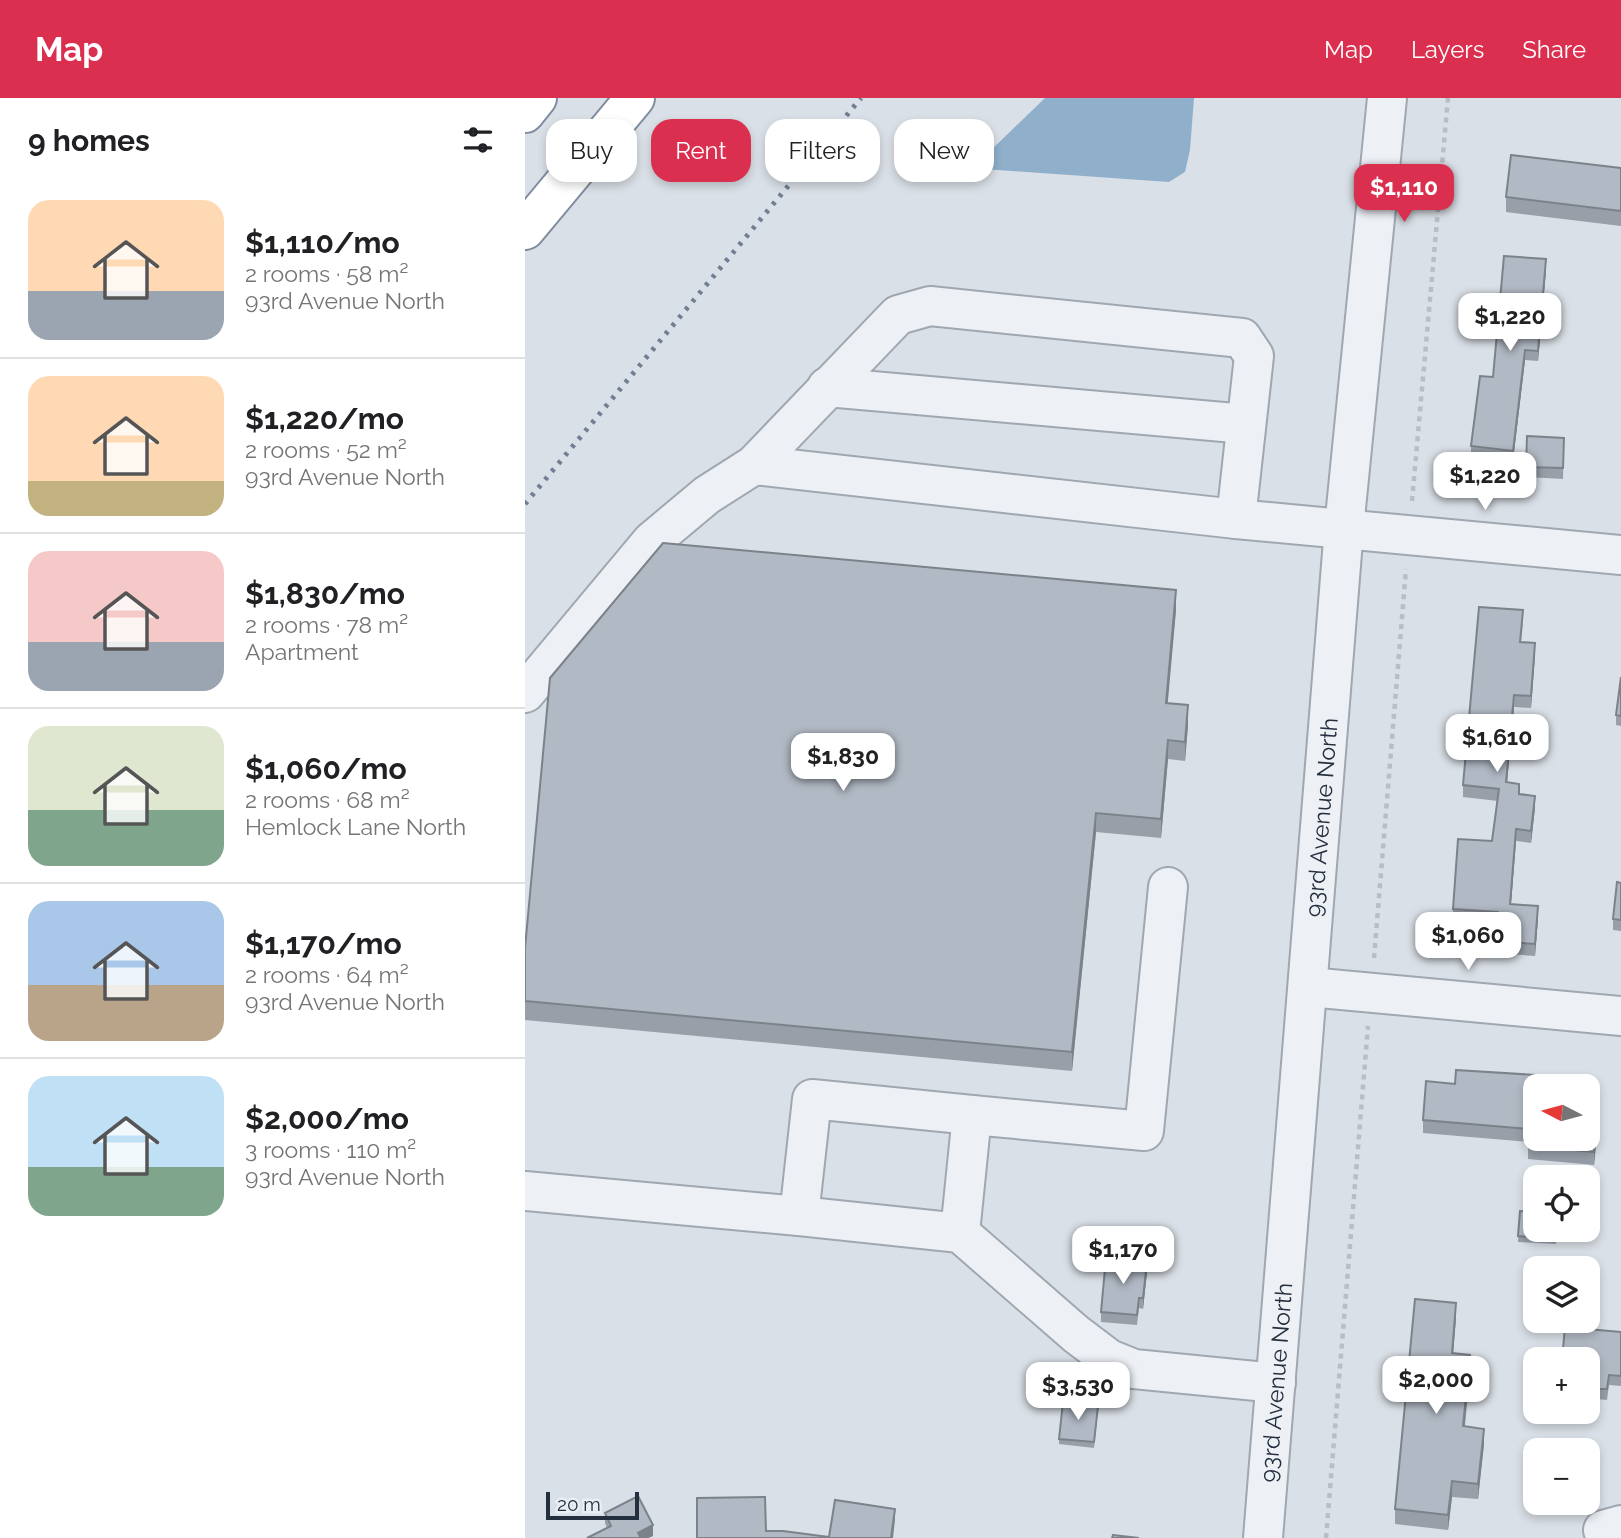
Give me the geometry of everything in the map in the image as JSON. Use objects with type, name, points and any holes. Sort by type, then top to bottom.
[{"type":"highway","points":[[525,113],[537,98]]},
{"type":"highway","points":[[525,230],[635,98]]},
{"type":"street","name":"93rd Avenue North","points":[[1263,1538],[1344,528],[1387,98]]},
{"type":"street","points":[[525,693],[652,541],[707,495],[754,465],[898,315],[930,306],[1243,338],[1254,356],[1236,519]]},
{"type":"street","points":[[827,387],[1246,424]]},
{"type":"street","points":[[754,465],[1236,519],[1621,555]]},
{"type":"street","points":[[799,1216],[812,1099],[1144,1131],[1168,887]]},
{"type":"street","points":[[1309,987],[1621,1016]]},
{"type":"street","points":[[960,1233],[972,1115]]},
{"type":"street","points":[[525,1191],[960,1233],[1076,1334],[1109,1359],[1134,1369],[1276,1383]]},
{"type":"path","points":[[1326,1538],[1448,98]]},
{"type":"water","points":[[1045,98],[1194,98],[1190,150],[1185,172],[1169,182],[994,170],[994,147]]},
{"type":"building","points":[[1511,155],[1621,168],[1621,211],[1506,197]]},
{"type":"building","points":[[1504,256],[1546,259],[1538,351],[1525,350],[1513,451],[1471,446],[1480,376],[1493,377]]},
{"type":"building","points":[[1527,436],[1564,438],[1563,468],[1526,467]]},
{"type":"building","points":[[663,543],[1176,590],[1166,703],[1188,705],[1185,742],[1168,740],[1161,819],[1096,813],[1072,1052],[525,1001],[525,948],[550,678]]},
{"type":"building","points":[[1479,607],[1523,610],[1520,642],[1535,643],[1531,696],[1514,695],[1506,782],[1519,784],[1519,794],[1535,796],[1531,831],[1516,829],[1510,904],[1538,906],[1535,944],[1496,941],[1498,912],[1453,909],[1458,839],[1492,841],[1499,789],[1463,785]]},
{"type":"building","points":[[1621,677],[1621,716],[1616,715]]},
{"type":"building","points":[[1617,882],[1621,883],[1621,920],[1613,919]]},
{"type":"building","points":[[1456,1070],[1523,1074],[1523,1128],[1423,1120],[1426,1081],[1455,1084]]},
{"type":"building","points":[[1520,1211],[1523,1211],[1523,1236],[1518,1236]]},
{"type":"building","points":[[1106,1258],[1147,1262],[1143,1298],[1139,1298],[1137,1315],[1101,1312]]},
{"type":"building","points":[[1415,1299],[1456,1303],[1452,1353],[1470,1355],[1463,1426],[1484,1429],[1478,1484],[1452,1481],[1448,1515],[1395,1509]]},
{"type":"building","points":[[1600,1330],[1621,1332],[1621,1376],[1609,1375],[1607,1389],[1600,1389],[1600,1347],[1563,1347],[1564,1333],[1600,1333]]},
{"type":"building","points":[[1063,1402],[1098,1406],[1094,1442],[1059,1439]]},
{"type":"building","points":[[638,1496],[653,1525],[638,1533],[641,1538],[587,1538],[611,1526],[605,1513]]},
{"type":"building","points":[[765,1497],[766,1531],[829,1537],[835,1500],[895,1509],[891,1538],[697,1538],[697,1498]]},
{"type":"building","points":[[1113,1535],[1139,1538],[1112,1538]]},
{"type":"railway","points":[[525,504],[861,98]]}]
